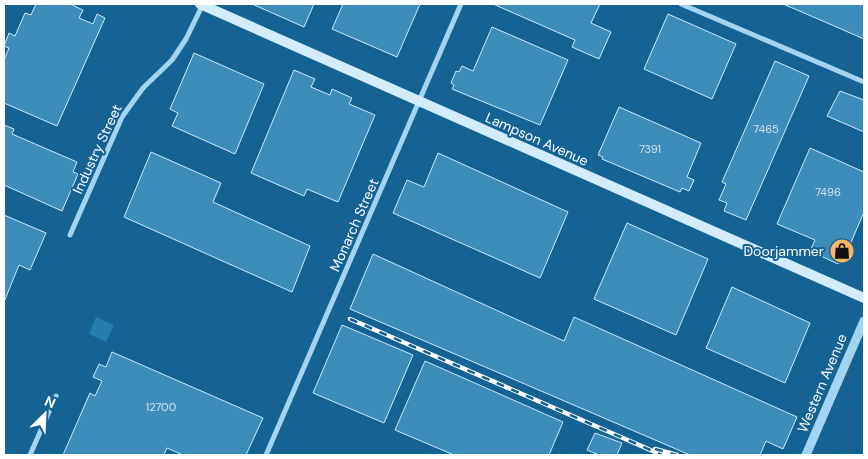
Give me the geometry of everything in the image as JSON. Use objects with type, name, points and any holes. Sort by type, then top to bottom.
[{"type":"main road","name":"Lampson Avenue","points":[[202,4],[864,298]]},
{"type":"street","name":"Industry Street","points":[[70,235],[122,117],[143,88],[172,60],[186,39],[202,4]]},
{"type":"street","name":"Monarch Street","points":[[266,455],[461,4]]},
{"type":"street","points":[[682,4],[864,82]]},
{"type":"street","name":"Western Avenue","points":[[806,455],[864,321]]},
{"type":"street","points":[[30,455],[56,396]]},
{"type":"shaded area","points":[[96,317],[114,325],[106,342],[89,334]]},
{"type":"building","points":[[36,4],[70,4],[83,10],[79,18],[93,24],[97,14],[105,18],[57,126],[4,103],[4,60],[9,48],[4,46],[9,33],[15,36],[25,13],[31,15]]},
{"type":"building","points":[[252,4],[314,4],[304,27]]},
{"type":"building","points":[[343,4],[420,4],[397,57],[332,29]]},
{"type":"building","points":[[493,4],[600,4],[591,23],[611,32],[599,59],[572,47],[575,40]]},
{"type":"building","points":[[783,4],[864,4],[864,39],[825,22]]},
{"type":"building","points":[[668,14],[736,44],[712,99],[644,69]]},
{"type":"building","points":[[492,27],[568,60],[540,125],[452,89],[454,85],[451,83],[456,71],[459,72],[462,66],[473,71]]},
{"type":"building","points":[[194,53],[264,84],[235,154],[172,126],[178,113],[170,109]]},
{"type":"building","points":[[775,61],[809,76],[746,220],[724,211],[727,203],[719,200],[726,184],[722,182]]},
{"type":"building","points":[[294,70],[315,79],[311,87],[330,95],[332,89],[352,98],[349,104],[375,115],[338,202],[307,189],[304,196],[251,173]]},
{"type":"building","points":[[840,91],[864,100],[864,132],[827,116]]},
{"type":"building","points":[[619,107],[701,143],[687,177],[694,180],[689,191],[682,188],[680,192],[602,159],[603,157],[598,155]]},
{"type":"building","points":[[4,125],[14,129],[12,134],[77,162],[73,172],[78,174],[62,211],[4,185]]},
{"type":"building","points":[[810,148],[864,172],[864,212],[846,254],[843,253],[838,264],[810,251],[815,240],[777,224]]},
{"type":"building","points":[[151,152],[221,183],[213,202],[310,246],[292,292],[124,217]]},
{"type":"building","points":[[438,153],[568,212],[540,278],[393,213],[407,180],[424,187]]},
{"type":"building","points":[[4,215],[46,233],[30,270],[19,265],[4,302]]},
{"type":"building","points":[[627,223],[708,259],[676,335],[594,299]]},
{"type":"building","points":[[373,254],[564,341],[574,317],[797,417],[783,449],[766,441],[760,455],[690,455],[350,309]]},
{"type":"building","points":[[732,287],[810,323],[785,383],[706,348]]},
{"type":"building","points":[[342,325],[413,355],[384,423],[313,393]]},
{"type":"building","points":[[112,352],[263,418],[246,455],[183,455],[167,448],[164,455],[63,455],[90,393],[95,396],[102,381],[93,377],[99,364],[106,367]]},
{"type":"building","points":[[425,361],[563,422],[549,455],[454,455],[395,430]]},
{"type":"building","points":[[595,433],[622,443],[617,455],[599,455],[587,450]]},
{"type":"railway","points":[[350,319],[662,455]]},
{"type":"railway","points":[[655,449],[677,455]]},
{"type":"place","name":"Doorjammer","points":[[842,251]]}]
